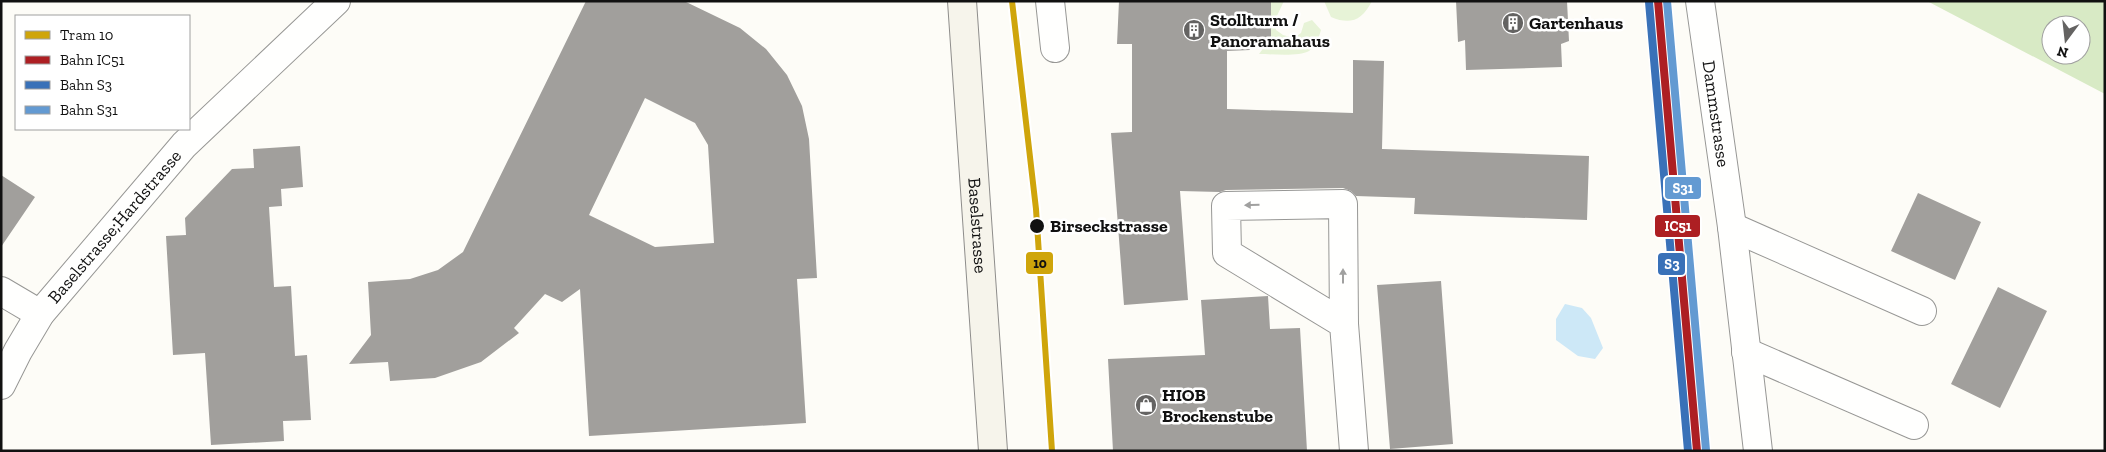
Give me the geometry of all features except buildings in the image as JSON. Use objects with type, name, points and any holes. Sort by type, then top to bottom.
[{"type":"main road","name":"Baselstrasse","points":[[962,1],[993,451]]},
{"type":"street","name":"Baselstrasse;Hardstrasse","points":[[1,385],[40,314],[184,146],[336,1]]},
{"type":"street","points":[[1050,1],[1054,48]]},
{"type":"street","name":"Dammstrasse","points":[[1700,1],[1732,227],[1758,451]]},
{"type":"street","points":[[1344,324],[1227,253],[1226,206],[1343,204],[1344,324],[1354,451]]},
{"type":"street","points":[[1732,227],[1922,311]]},
{"type":"street","points":[[1,291],[40,314]]},
{"type":"street","points":[[1746,352],[1914,425]]},
{"type":"green space","points":[[1270,1],[1284,1],[1275,20],[1276,30],[1283,35],[1294,38],[1301,33],[1304,23],[1312,20],[1321,30],[1315,44],[1309,51],[1292,55],[1259,54],[1265,46],[1270,46]]},
{"type":"green space","points":[[1324,1],[1372,1],[1360,17],[1355,20],[1344,21],[1331,17]]},
{"type":"green space","points":[[1927,1],[2105,1],[2105,94],[2049,65],[2091,65],[2091,15],[2041,15],[2041,61]]},
{"type":"water","points":[[1565,304],[1582,308],[1591,318],[1603,348],[1595,359],[1578,356],[1556,340],[1556,319]]},
{"type":"tram line","name":"10","points":[[1012,1],[1036,209],[1052,451]]},
{"type":"rail line","name":"IC51","points":[[1658,1],[1697,451]]},
{"type":"rail line","name":"S31","points":[[1667,1],[1706,450]]},
{"type":"rail line","name":"S3","points":[[1649,2],[1688,451]]},
{"type":"place","name":"Gartenhaus","points":[[1513,23]]},
{"type":"place","name":"Stollturm / Panoramahaus","points":[[1194,30]]},
{"type":"place","name":"Birseckstrasse","points":[[1037,226]]},
{"type":"place","name":"HIOB Brockenstube","points":[[1146,405]]}]
